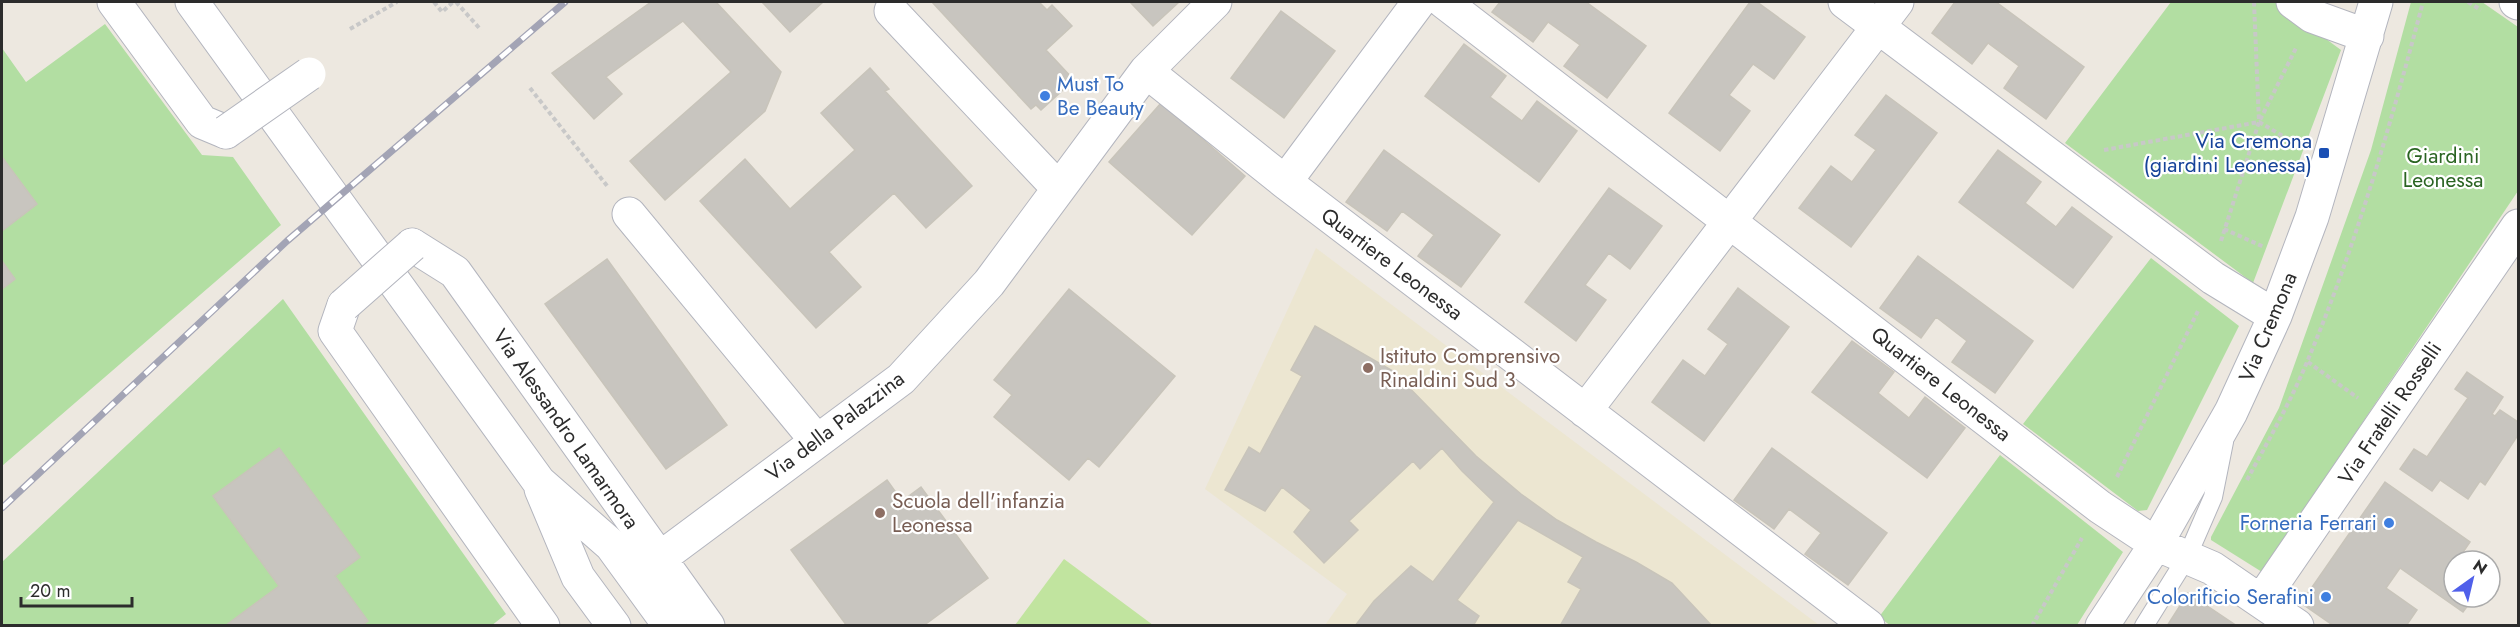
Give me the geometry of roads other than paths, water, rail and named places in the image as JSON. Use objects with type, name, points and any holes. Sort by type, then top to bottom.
[{"type":"street","points":[[114,2],[202,122],[226,132],[309,74]]},
{"type":"street","name":"Via Alessandro Lamarmora","points":[[192,2],[538,482],[578,577],[614,626]]},
{"type":"street","name":"Via della Palazzina","points":[[658,559],[901,379],[989,283],[1146,71],[1215,2]]},
{"type":"street","points":[[1285,183],[1419,2]]},
{"type":"street","name":"Quartiere Leonessa","points":[[1444,2],[2100,507],[2156,544],[2212,568],[2297,626]]},
{"type":"street","points":[[1845,2],[1888,14],[2213,278],[2275,316]]},
{"type":"street","name":"Via Cremona","points":[[2102,626],[2156,544],[2230,412],[2275,316],[2296,261],[2376,2]]},
{"type":"street","points":[[2303,9],[2367,36]]},
{"type":"street","points":[[891,11],[1058,188]]},
{"type":"street","points":[[1585,411],[1888,14]]},
{"type":"street","name":"Quartiere Leonessa","points":[[1146,71],[1285,183],[1868,626]]},
{"type":"street","points":[[629,214],[816,440]]},
{"type":"street","name":"Via Fratelli Rosselli","points":[[2261,601],[2518,226]]},
{"type":"street","name":"Via Alessandro Lamarmora","points":[[543,626],[335,331],[344,305],[412,245],[455,272],[708,626]]},
{"type":"street","name":"Via Alessandro Lamarmora","points":[[538,482],[611,544],[670,626]]},
{"type":"lane","points":[[2144,626],[2187,557],[2213,497],[2230,412]]},
{"type":"railway","points":[[2,508],[287,241],[565,2]]},
{"type":"place","name":"Must To Be Beauty","points":[[1045,96]]},
{"type":"place","name":"Via Cremona (giardini Leonessa)","points":[[2324,153]]},
{"type":"place","name":"Istituto Comprensivo Rinaldini Sud 3","points":[[1368,368]]},
{"type":"place","name":"Scuola dell'infanzia Leonessa","points":[[880,513]]},
{"type":"place","name":"Forneria Ferrari","points":[[2389,523]]},
{"type":"place","name":"Colorificio Serafini","points":[[2326,597]]},
{"type":"park label","name":"Giardini Leonessa","points":[[2443,168]]}]
